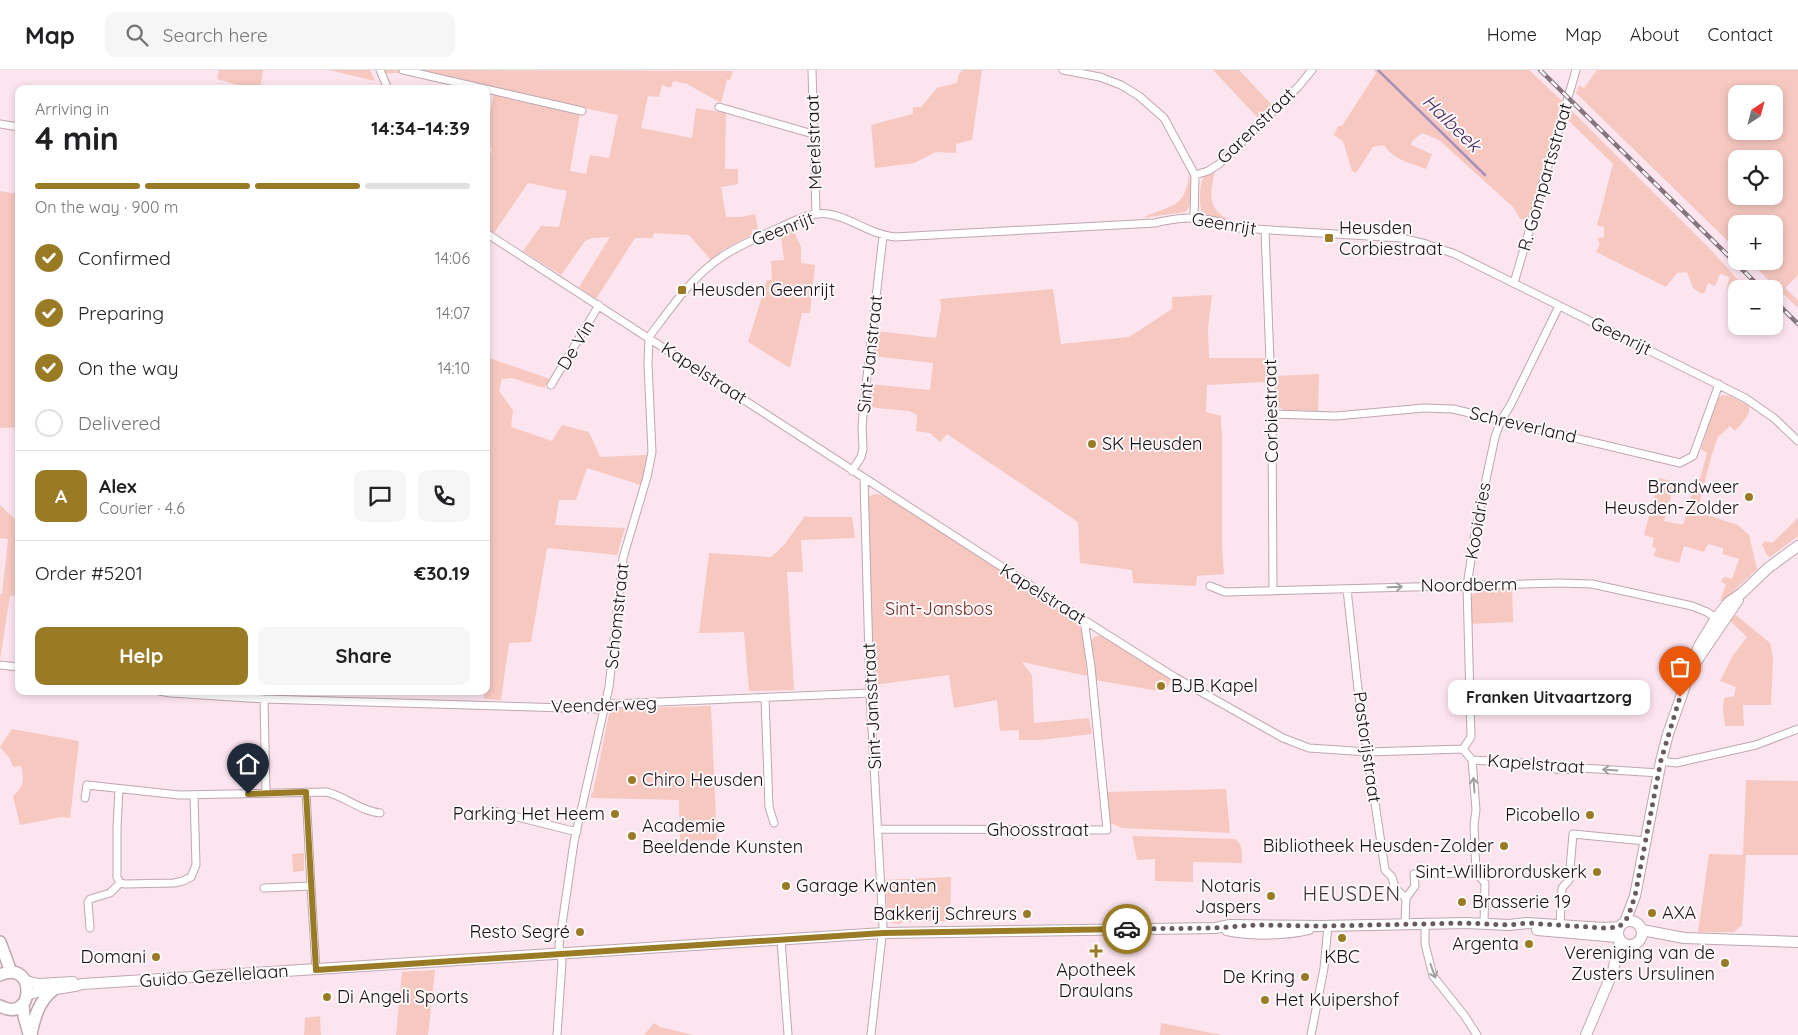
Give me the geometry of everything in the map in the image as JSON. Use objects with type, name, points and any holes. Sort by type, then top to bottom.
[{"type":"main road","points":[[1586,1035],[1612,971],[1620,932],[1635,896],[1661,760],[1680,697],[1692,667],[1699,660],[1719,620],[1734,607],[1742,593],[1763,572],[1798,546]]},
{"type":"main road","points":[[1612,971],[1630,946],[1636,944],[1639,930],[1635,896]]},
{"type":"main road","points":[[1509,925],[1560,920],[1620,932],[1630,946]]},
{"type":"main road","name":"Guido Gezellelaan","points":[[25,1000],[38,991],[70,988],[82,984],[883,933],[1215,928],[1230,926],[1484,923],[1509,925]]},
{"type":"main road","points":[[1509,925],[1526,930],[1620,932],[1639,930],[1684,938],[1798,942]]},
{"type":"main road","points":[[0,942],[6,974],[17,974],[26,981],[28,988],[24,1016],[30,1035]]},
{"type":"main road","name":"Guido Gezellelaan","points":[[26,981],[38,984],[71,981],[82,984]]},
{"type":"main road","points":[[30,1035],[34,1017],[45,997],[53,990]]},
{"type":"main road","points":[[5,1008],[16,1008],[25,1000]]},
{"type":"main road","points":[[5,1008],[17,1018],[22,1035]]},
{"type":"street","points":[[380,70],[386,85]]},
{"type":"street","points":[[403,70],[470,85]]},
{"type":"street","name":"Merelstraat","points":[[812,70],[816,214]]},
{"type":"street","name":"Garenstraat","points":[[1063,70],[1100,77],[1121,85],[1139,96],[1164,118],[1195,175],[1194,218]]},
{"type":"street","name":"Garenstraat","points":[[1195,175],[1208,171],[1219,164],[1298,87],[1312,70]]},
{"type":"street","name":"R. Gompartsstraat","points":[[1514,283],[1576,70]]},
{"type":"street","points":[[490,89],[582,110]]},
{"type":"street","points":[[719,107],[814,134]]},
{"type":"street","points":[[0,124],[15,126]]},
{"type":"street","name":"Geenrijt","points":[[649,337],[700,274],[723,256],[758,237],[816,214],[826,213],[837,216],[883,236],[915,236],[1155,223],[1178,218],[1194,218],[1218,221],[1238,228],[1400,238],[1426,244],[1455,254],[1719,384],[1760,407],[1798,440]]},
{"type":"street","name":"Corbiestraat","points":[[1265,230],[1272,414],[1273,591]]},
{"type":"street","name":"Kapelstraat","points":[[490,236],[1084,620],[1176,678],[1283,738],[1309,748],[1368,752],[1463,749],[1472,760],[1540,764],[1545,767],[1573,769],[1658,773]]},
{"type":"street","name":"Sint-Janstraat","points":[[852,471],[861,457],[863,449],[864,403],[883,236]]},
{"type":"street","name":"De Vin","points":[[551,385],[599,305]]},
{"type":"street","name":"Kooidries","points":[[1463,749],[1471,737],[1467,586],[1476,527],[1495,437],[1501,420],[1510,406],[1559,306]]},
{"type":"street","name":"Schomstraat","points":[[557,1035],[562,962],[559,945],[577,832],[606,706],[613,659],[623,558],[647,477],[652,452],[648,364],[649,337]]},
{"type":"street","name":"Schreverland","points":[[1272,414],[1336,416],[1424,408],[1454,409],[1680,462],[1693,456],[1719,384]]},
{"type":"street","name":"Sint-Jansstraat","points":[[864,478],[870,693],[879,829],[883,933],[871,1035]]},
{"type":"street","name":"Noordberm","points":[[1210,586],[1225,592],[1559,583],[1592,584],[1692,606],[1719,620]]},
{"type":"street","name":"Pastorijstraat","points":[[1347,589],[1358,689],[1385,870],[1392,877],[1395,888],[1406,898]]},
{"type":"street","name":"Ghoosstraat","points":[[879,829],[1107,830],[1091,667],[1084,620]]},
{"type":"street","points":[[0,665],[15,667]]},
{"type":"street","name":"Veenderweg","points":[[201,695],[264,699],[598,709],[612,704],[870,693]]},
{"type":"street","points":[[765,698],[769,807],[774,823]]},
{"type":"street","points":[[264,699],[266,793]]},
{"type":"street","points":[[1661,760],[1676,763],[1756,745],[1798,729]]},
{"type":"street","points":[[1472,760],[1476,810],[1474,825],[1476,873],[1485,883],[1484,923]]},
{"type":"street","points":[[85,798],[87,785],[179,796],[326,792],[335,794],[362,808],[380,813]]},
{"type":"street","points":[[119,789],[117,827],[118,877],[120,883]]},
{"type":"street","points":[[306,792],[316,970]]},
{"type":"street","points":[[90,928],[88,902],[90,898],[110,893],[120,883],[160,884],[184,881],[190,877],[196,865],[194,796]]},
{"type":"street","points":[[494,812],[577,832]]},
{"type":"street","points":[[1560,920],[1562,888],[1569,880],[1573,834],[1645,841]]},
{"type":"street","points":[[1405,924],[1406,898],[1415,886],[1414,874],[1476,873]]},
{"type":"street","points":[[264,888],[311,886]]},
{"type":"street","points":[[1425,924],[1425,944],[1433,976],[1464,1015],[1477,1035]]},
{"type":"street","points":[[1311,1035],[1324,968],[1325,926]]},
{"type":"street","points":[[781,940],[788,1035]]},
{"type":"green space","points":[[219,70],[263,70],[261,85],[238,85],[217,79]]},
{"type":"green space","points":[[329,70],[370,70],[375,81]]},
{"type":"green space","points":[[382,70],[733,71],[730,80],[727,79],[721,103],[687,84],[673,81],[671,88],[662,85],[659,97],[648,96],[641,128],[692,138],[696,108],[726,113],[725,169],[738,169],[738,184],[721,187],[726,217],[741,217],[755,214],[758,229],[752,230],[752,234],[723,250],[711,260],[689,235],[654,233],[652,238],[635,238],[596,299],[579,287],[610,237],[593,238],[585,241],[561,275],[523,251],[541,226],[559,227],[567,191],[528,183],[494,233],[490,230],[490,155],[492,147],[490,148],[490,112],[494,93],[580,113],[570,171],[586,174],[590,155],[609,158],[618,115],[525,96],[490,87],[490,85],[480,85],[456,79],[402,73],[384,74]]},
{"type":"green space","points":[[963,70],[982,70],[972,140],[956,144],[956,153],[936,152],[914,163],[875,168],[871,125],[913,114],[913,107],[921,107],[937,88],[957,83],[959,74]]},
{"type":"green space","points":[[1213,70],[1239,70],[1273,106],[1259,119]]},
{"type":"green space","points":[[1374,70],[1529,70],[1563,102],[1529,220],[1520,219],[1514,208],[1439,140],[1422,133],[1412,141],[1411,145],[1432,154],[1426,169],[1397,158],[1384,145],[1373,147],[1356,173],[1352,171],[1343,141],[1334,135],[1338,126],[1342,126],[1376,73]]},
{"type":"green space","points":[[1597,70],[1798,70],[1798,275],[1785,288],[1798,300],[1798,308],[1783,294],[1783,280],[1769,280],[1758,270],[1783,270],[1783,215],[1728,215],[1728,241],[1576,93],[1579,85],[1584,88]]},
{"type":"green space","points":[[1570,109],[1712,251],[1738,280],[1728,280],[1729,277],[1720,274],[1715,286],[1708,283],[1705,292],[1702,294],[1693,288],[1687,272],[1677,273],[1666,287],[1596,252],[1600,244],[1597,239],[1604,237],[1604,227],[1597,225],[1613,164],[1567,119]]},
{"type":"green space","points":[[1215,170],[1211,194],[1213,205],[1223,217],[1239,224],[1202,213],[1200,194],[1202,180]]},
{"type":"green space","points":[[1189,173],[1191,199],[1185,212],[1142,218],[1168,208],[1180,200],[1187,185]]},
{"type":"green space","points":[[0,191],[15,193],[15,427],[0,428]]},
{"type":"green space","points":[[795,226],[796,228],[793,230],[801,247],[801,263],[815,265],[810,313],[802,313],[790,368],[748,342],[767,280],[772,280],[771,261],[784,260],[781,236],[759,245],[757,241]]},
{"type":"green space","name":"SK Heusden","points":[[1053,289],[1061,344],[1129,337],[1172,309],[1172,297],[1212,295],[1208,328],[1209,358],[1266,358],[1265,382],[1207,385],[1206,412],[1221,416],[1224,574],[1197,576],[1196,586],[1133,583],[1132,570],[1080,563],[1078,522],[947,434],[940,442],[930,433],[916,431],[917,415],[909,411],[868,407],[869,384],[930,390],[933,363],[873,356],[876,331],[936,338],[941,307],[940,299]]},
{"type":"green space","points":[[490,358],[550,379],[544,388],[512,378],[502,379],[499,391],[513,410],[511,427],[552,441],[562,425],[589,432],[600,457],[647,455],[641,485],[587,468],[576,500],[559,500],[555,525],[625,528],[617,555],[547,548],[531,642],[509,643],[501,700],[484,699],[484,695],[490,695]]},
{"type":"green space","points":[[1319,374],[1318,411],[1285,410],[1278,407],[1275,376]]},
{"type":"green space","points":[[1722,395],[1731,396],[1749,406],[1749,410],[1745,420],[1735,431],[1730,426],[1718,437],[1697,512],[1738,525],[1749,535],[1757,569],[1723,601],[1720,601],[1726,584],[1721,582],[1722,579],[1725,577],[1732,579],[1739,559],[1723,554],[1723,548],[1708,544],[1704,552],[1684,546],[1679,563],[1654,556],[1656,548],[1652,546],[1654,538],[1644,535],[1659,478],[1675,482],[1664,521],[1683,525],[1696,478],[1700,479],[1707,453],[1701,449],[1717,399]]},
{"type":"green space","name":"Sint-Jansbos","points":[[876,494],[885,496],[1077,621],[1083,634],[1087,676],[1022,662],[1032,675],[1034,723],[1089,718],[1092,734],[1040,740],[1019,740],[1019,730],[1000,731],[997,700],[954,708],[949,675],[874,685],[867,501],[869,496]]},
{"type":"green space","points":[[0,505],[15,519],[15,595],[10,596],[0,660],[0,594],[2,594],[8,539],[0,538]]},
{"type":"green space","points":[[805,516],[852,517],[855,538],[801,540],[803,572],[787,572],[794,690],[749,691],[744,632],[699,633],[709,553],[771,557],[784,545]]},
{"type":"green space","points":[[1798,518],[1798,536],[1770,557],[1767,555],[1762,545],[1765,541],[1772,543]]},
{"type":"green space","points":[[1512,588],[1513,622],[1470,624],[1470,600],[1472,595],[1481,590]]},
{"type":"green space","points":[[1736,615],[1770,643],[1773,659],[1771,705],[1743,705],[1744,726],[1725,726],[1724,698],[1734,696],[1736,687],[1720,681],[1732,657],[1747,637],[1730,621]]},
{"type":"green space","points":[[1101,635],[1171,679],[1165,692],[1095,680],[1091,642],[1094,637]]},
{"type":"green space","points":[[711,706],[717,840],[680,841],[679,800],[593,798],[590,796],[593,792],[610,709]]},
{"type":"green space","points":[[12,729],[79,741],[70,818],[61,817],[20,825],[13,796],[22,783],[21,766],[13,767],[10,759],[0,747]]},
{"type":"green space","points":[[1746,780],[1798,781],[1798,855],[1746,855],[1742,925],[1734,932],[1698,932],[1709,854],[1743,855]]},
{"type":"green space","points":[[1226,789],[1230,833],[1123,828],[1110,823],[1107,792]]},
{"type":"green space","points":[[1132,836],[1235,839],[1241,846],[1242,863],[1193,862],[1193,882],[1155,881],[1155,859],[1137,860]]},
{"type":"green space","points":[[304,853],[304,871],[293,872],[292,854]]},
{"type":"green space","points":[[951,877],[950,921],[891,923],[888,917],[885,880]]},
{"type":"green space","points":[[435,970],[428,1035],[396,1035],[402,972]]},
{"type":"green space","points":[[320,1016],[321,1035],[304,1035],[305,1018]]},
{"type":"green space","points":[[654,1023],[660,1027],[693,1035],[644,1035]]},
{"type":"green space","points":[[1161,1023],[1222,1035],[1160,1035]]},
{"type":"waterway","name":"Halbeek","points":[[1378,70],[1485,175]]},
{"type":"railway","points":[[1540,70],[1753,280]]},
{"type":"railway","points":[[1783,309],[1798,324]]},
{"type":"way so far","points":[[1127,929],[1215,928],[1298,924],[1322,926],[1466,923],[1509,925],[1527,923],[1604,928],[1619,927],[1628,917],[1635,896],[1661,760],[1680,697]]},
{"type":"place","name":"Heusden Corbiestraat","points":[[1329,238]]},
{"type":"place","name":"Heusden Geenrijt","points":[[682,290]]},
{"type":"place","name":"SK Heusden","points":[[1092,444]]},
{"type":"place","name":"Brandweer Heusden-Zolder","points":[[1749,497]]},
{"type":"place","name":"BJB Kapel","points":[[1161,686]]},
{"type":"place","name":"Franken Uitvaartzorg","points":[[1680,697]]},
{"type":"place","name":"Chiro Heusden","points":[[632,780]]},
{"type":"place","name":"Parking Het Heem","points":[[615,814]]},
{"type":"place","name":"Picobello","points":[[1590,815]]},
{"type":"place","name":"Academie Beeldende Kunsten","points":[[632,836]]},
{"type":"place","name":"Bibliotheek Heusden-Zolder","points":[[1504,846]]},
{"type":"place","name":"Sint-Willibrorduskerk","points":[[1597,872]]},
{"type":"place","name":"Garage Kwanten","points":[[786,886]]},
{"type":"place","name":"Notaris Jaspers","points":[[1271,896]]},
{"type":"place","name":"Brasserie 19","points":[[1462,902]]},
{"type":"place","name":"AXA","points":[[1652,913]]},
{"type":"place","name":"Bakkerij Schreurs","points":[[1027,914]]},
{"type":"place","name":"Resto Segré","points":[[580,932]]},
{"type":"place","name":"KBC","points":[[1342,938]]},
{"type":"place","name":"Argenta","points":[[1529,944]]},
{"type":"place","name":"Apotheek Draulans","points":[[1096,951]]},
{"type":"place","name":"Domani","points":[[156,957]]},
{"type":"place","name":"Vereniging van de Zusters Ursulinen","points":[[1725,963]]},
{"type":"place","name":"De Kring","points":[[1305,977]]},
{"type":"place","name":"Di Angeli Sports","points":[[327,997]]},
{"type":"place","name":"Het Kuipershof","points":[[1265,1000]]},
{"type":"district","name":"HEUSDEN","points":[[1352,894]]},
{"type":"route","points":[[248,794],[306,792],[316,970],[883,933],[1127,929]]}]
